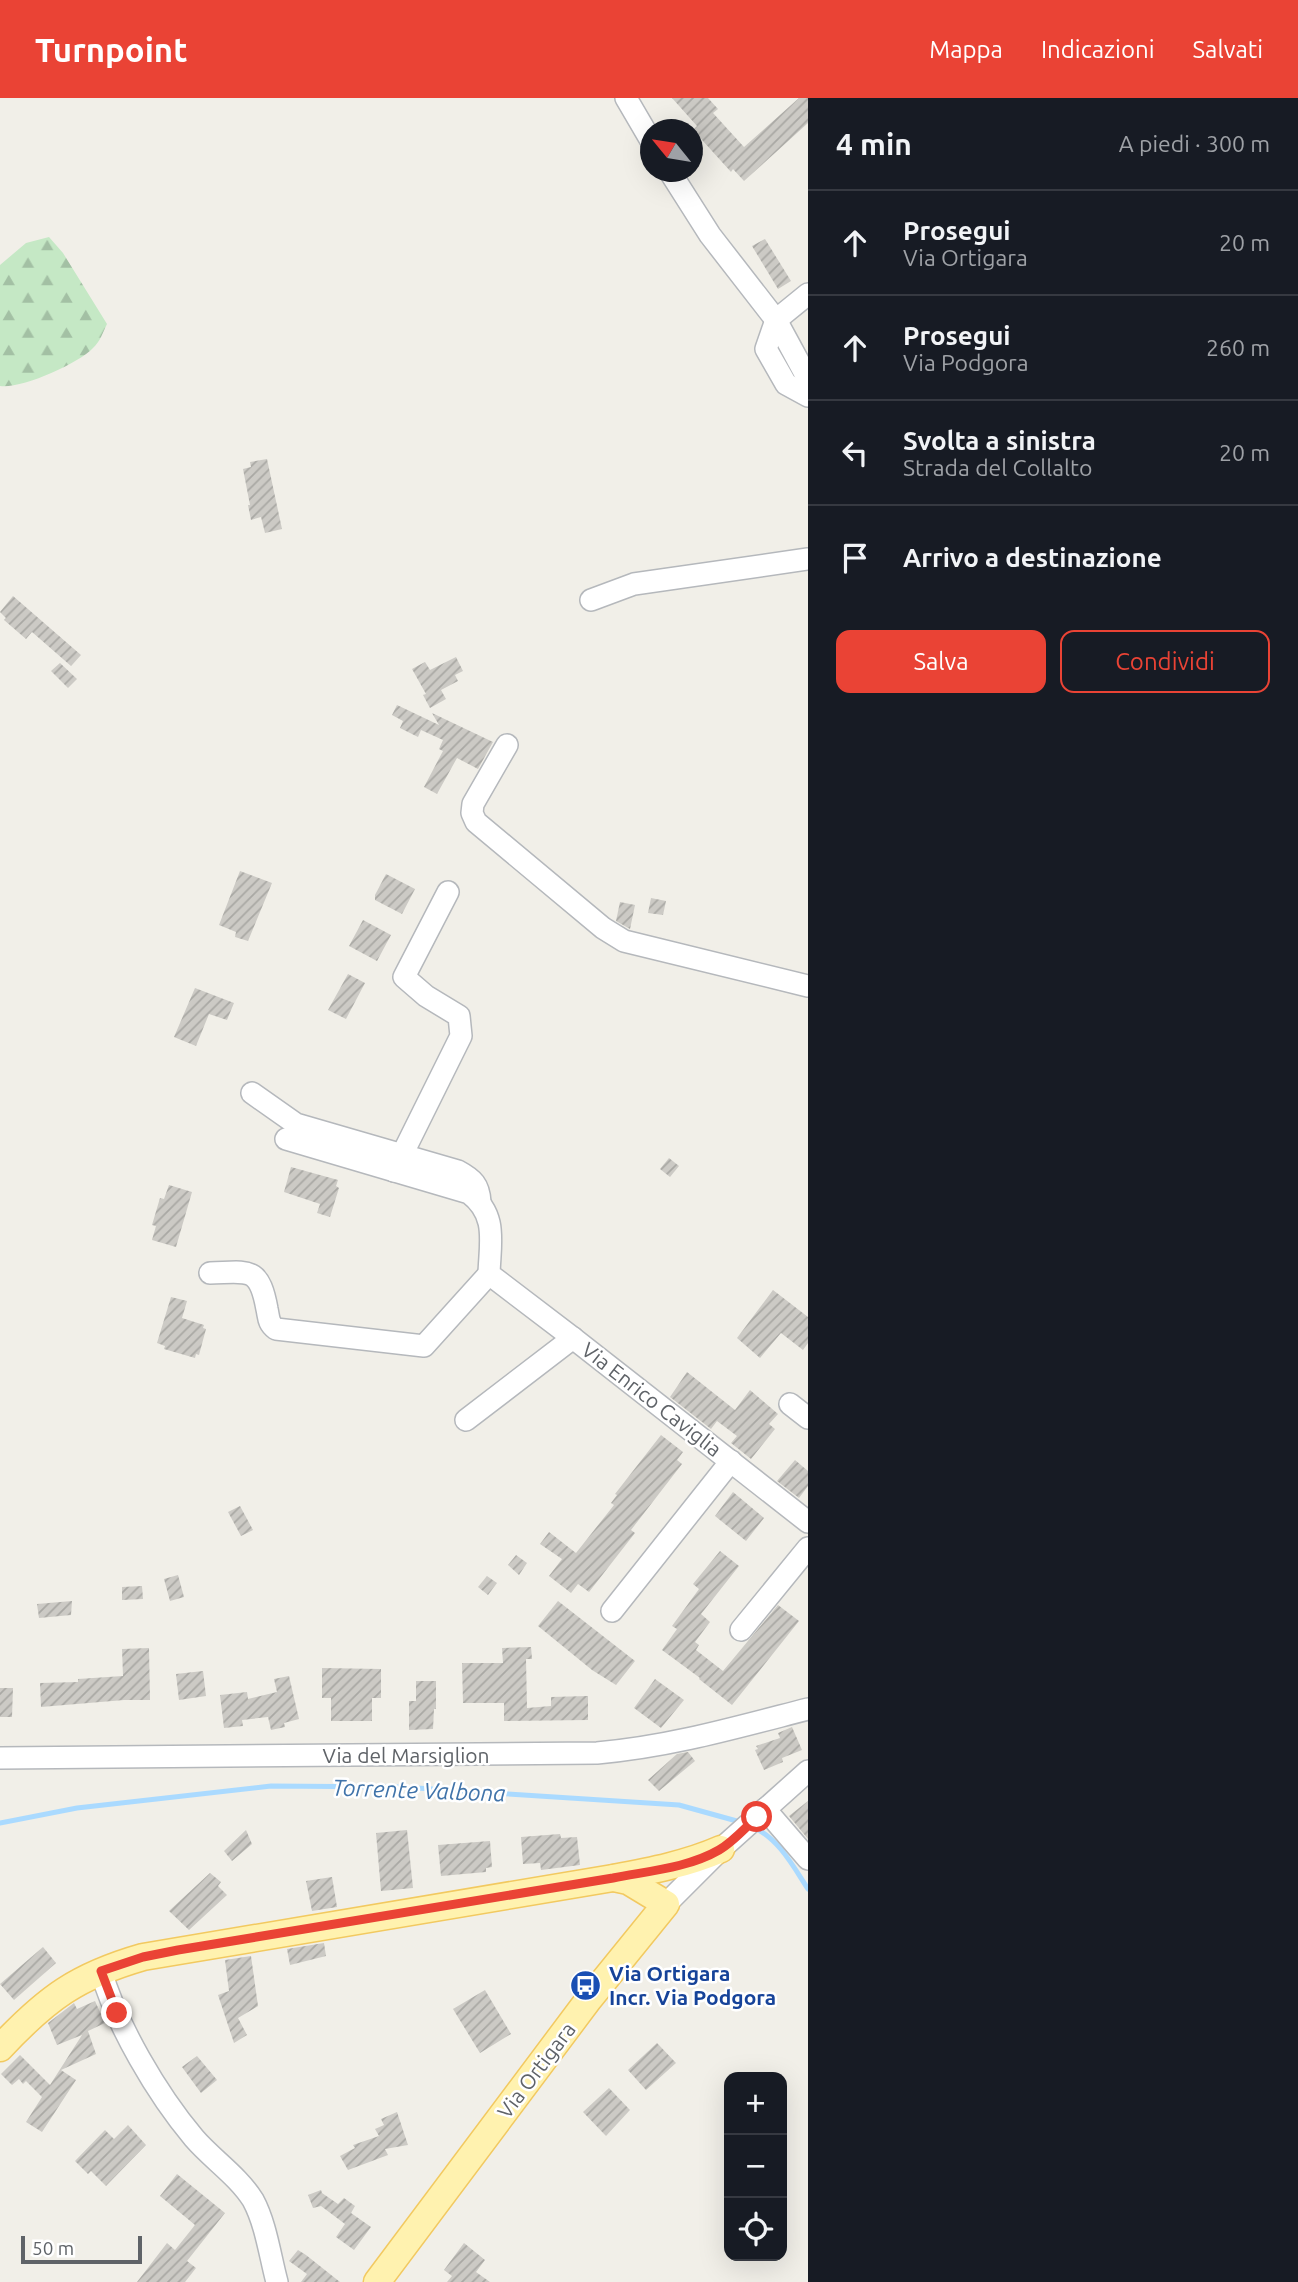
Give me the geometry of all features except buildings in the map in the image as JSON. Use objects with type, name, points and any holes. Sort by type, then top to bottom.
[{"type":"main road","points":[[0,2048],[30,2017],[75,1983],[143,1957],[613,1878],[700,1859],[727,1844]]},
{"type":"main road","points":[[652,1870],[667,1881],[670,1900]]},
{"type":"main road","points":[[613,1878],[628,1881],[670,1900]]},
{"type":"main road","name":"Via Ortigara","points":[[377,2282],[589,1999],[670,1900]]},
{"type":"street","points":[[626,98],[640,122]]},
{"type":"street","points":[[676,182],[710,235],[776,320],[808,379]]},
{"type":"street","points":[[808,294],[776,320],[765,349],[786,384],[808,396]]},
{"type":"street","points":[[591,600],[634,584],[808,559]]},
{"type":"street","points":[[508,745],[473,804],[472,813],[476,822],[603,928],[624,941],[808,986]]},
{"type":"street","points":[[398,1163],[461,1036],[459,1016],[426,996],[404,977],[447,892]]},
{"type":"street","points":[[210,1273],[247,1272],[255,1276],[261,1283],[268,1320],[275,1329],[424,1346],[489,1274],[491,1224],[480,1202],[469,1193],[296,1124],[252,1093]]},
{"type":"street","points":[[286,1139],[398,1163]]},
{"type":"street","name":"Via Enrico Caviglia","points":[[489,1274],[808,1522]]},
{"type":"street","name":"Via Enrico Caviglia","points":[[466,1420],[573,1338]]},
{"type":"street","points":[[790,1404],[808,1418]]},
{"type":"street","name":"Via Enrico Caviglia","points":[[611,1611],[730,1461]]},
{"type":"street","points":[[741,1630],[808,1548]]},
{"type":"street","name":"Via del Marsiglion","points":[[0,1758],[597,1753],[637,1750],[674,1743],[808,1709]]},
{"type":"street","name":"Via Ortigara","points":[[670,1900],[808,1771]]},
{"type":"street","points":[[761,1813],[808,1859]]},
{"type":"street","points":[[101,1971],[117,2013],[151,2077],[194,2138],[253,2200],[276,2282]]},
{"type":"green space","points":[[49,237],[63,253],[107,324],[95,346],[75,361],[35,380],[0,386],[0,265],[26,243]]},
{"type":"waterway","name":"Torrente Valbona","points":[[0,1823],[77,1808],[271,1786],[401,1787],[679,1805],[744,1823]]},
{"type":"waterway","name":"Torrente Valbona","points":[[753,1827],[778,1846],[808,1889]]},
{"type":"place","name":"Via Ortigara Incr. Via Podgora","points":[[586,1985]]},
{"type":"route","points":[[117,2013],[101,1971],[121,1963],[178,1950],[613,1878],[679,1864],[700,1859],[721,1849],[757,1817]]}]
